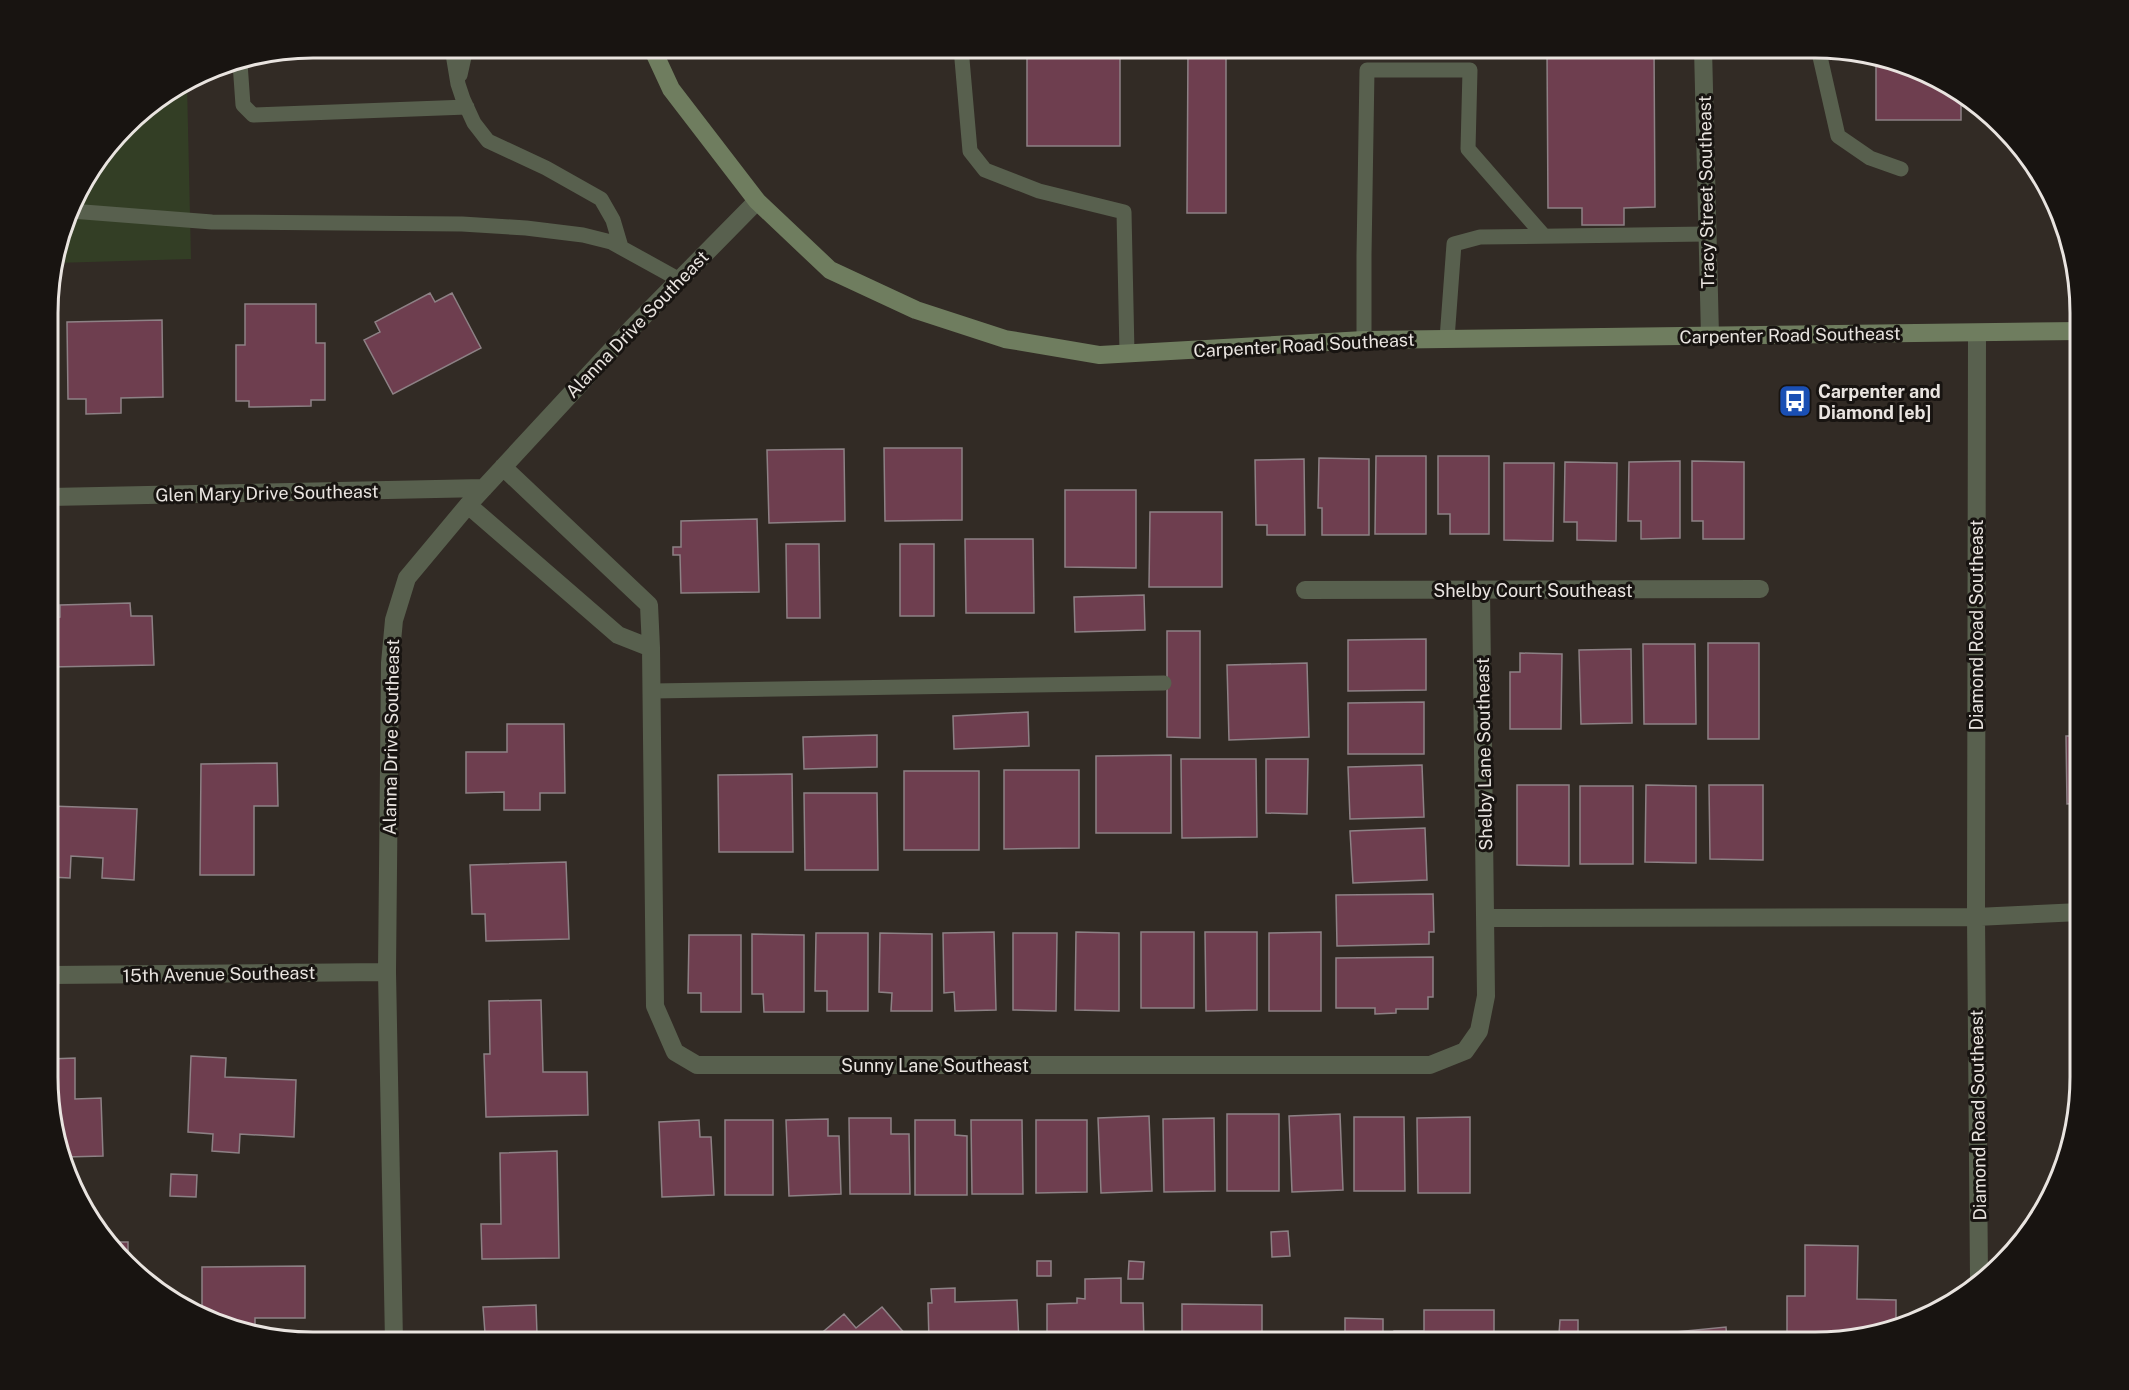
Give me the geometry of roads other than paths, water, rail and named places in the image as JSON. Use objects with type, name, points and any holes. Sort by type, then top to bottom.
[{"type":"street","name":"Carpenter Road Southeast","points":[[657,58],[671,89],[757,201],[830,270],[916,310],[1005,339],[1100,355],[1364,340],[2070,331]]},
{"type":"street","name":"Tracy Street Southeast","points":[[1703,58],[1710,336]]},
{"type":"street","name":"Alanna Drive Southeast","points":[[394,1332],[387,972],[390,663],[394,620],[407,578],[503,467],[678,279],[757,201]]},
{"type":"street","name":"Diamond Road Southeast","points":[[1977,333],[1976,917],[1979,1272]]},
{"type":"street","name":"Sunny Lane Southeast","points":[[503,467],[649,605],[655,1006],[675,1052],[697,1065],[1430,1065],[1465,1051],[1479,1031],[1486,996],[1486,918]]},
{"type":"street","name":"Glen Mary Drive Southeast","points":[[58,497],[484,488]]},
{"type":"street","points":[[468,505],[618,635],[651,648]]},
{"type":"street","name":"Shelby Court Southeast","points":[[1305,590],[1760,589]]},
{"type":"street","name":"Shelby Lane Southeast","points":[[1481,590],[1486,918]]},
{"type":"street","points":[[1486,918],[1976,917],[2070,912]]},
{"type":"street","name":"15th Avenue Southeast","points":[[58,975],[387,972]]},
{"type":"lane","points":[[454,58],[458,84],[467,107],[474,123],[488,141],[546,168],[601,198],[613,220],[621,247]]},
{"type":"lane","points":[[458,84],[464,58]]},
{"type":"lane","points":[[963,58],[970,151],[985,170],[1039,191],[1124,212],[1127,353]]},
{"type":"lane","points":[[1820,58],[1838,136],[1870,158],[1900,168]]},
{"type":"lane","points":[[240,69],[243,105],[253,115],[467,107]]},
{"type":"lane","points":[[1364,340],[1367,70],[1470,70],[1468,148],[1544,236]]},
{"type":"lane","points":[[80,212],[212,222],[462,224],[526,228],[583,235],[611,242],[678,279]]},
{"type":"lane","points":[[1447,339],[1454,244],[1480,237],[1707,234]]},
{"type":"lane","points":[[652,692],[1164,682]]},
{"type":"place","name":"Carpenter and Diamond [eb]","points":[[1795,401]]}]
